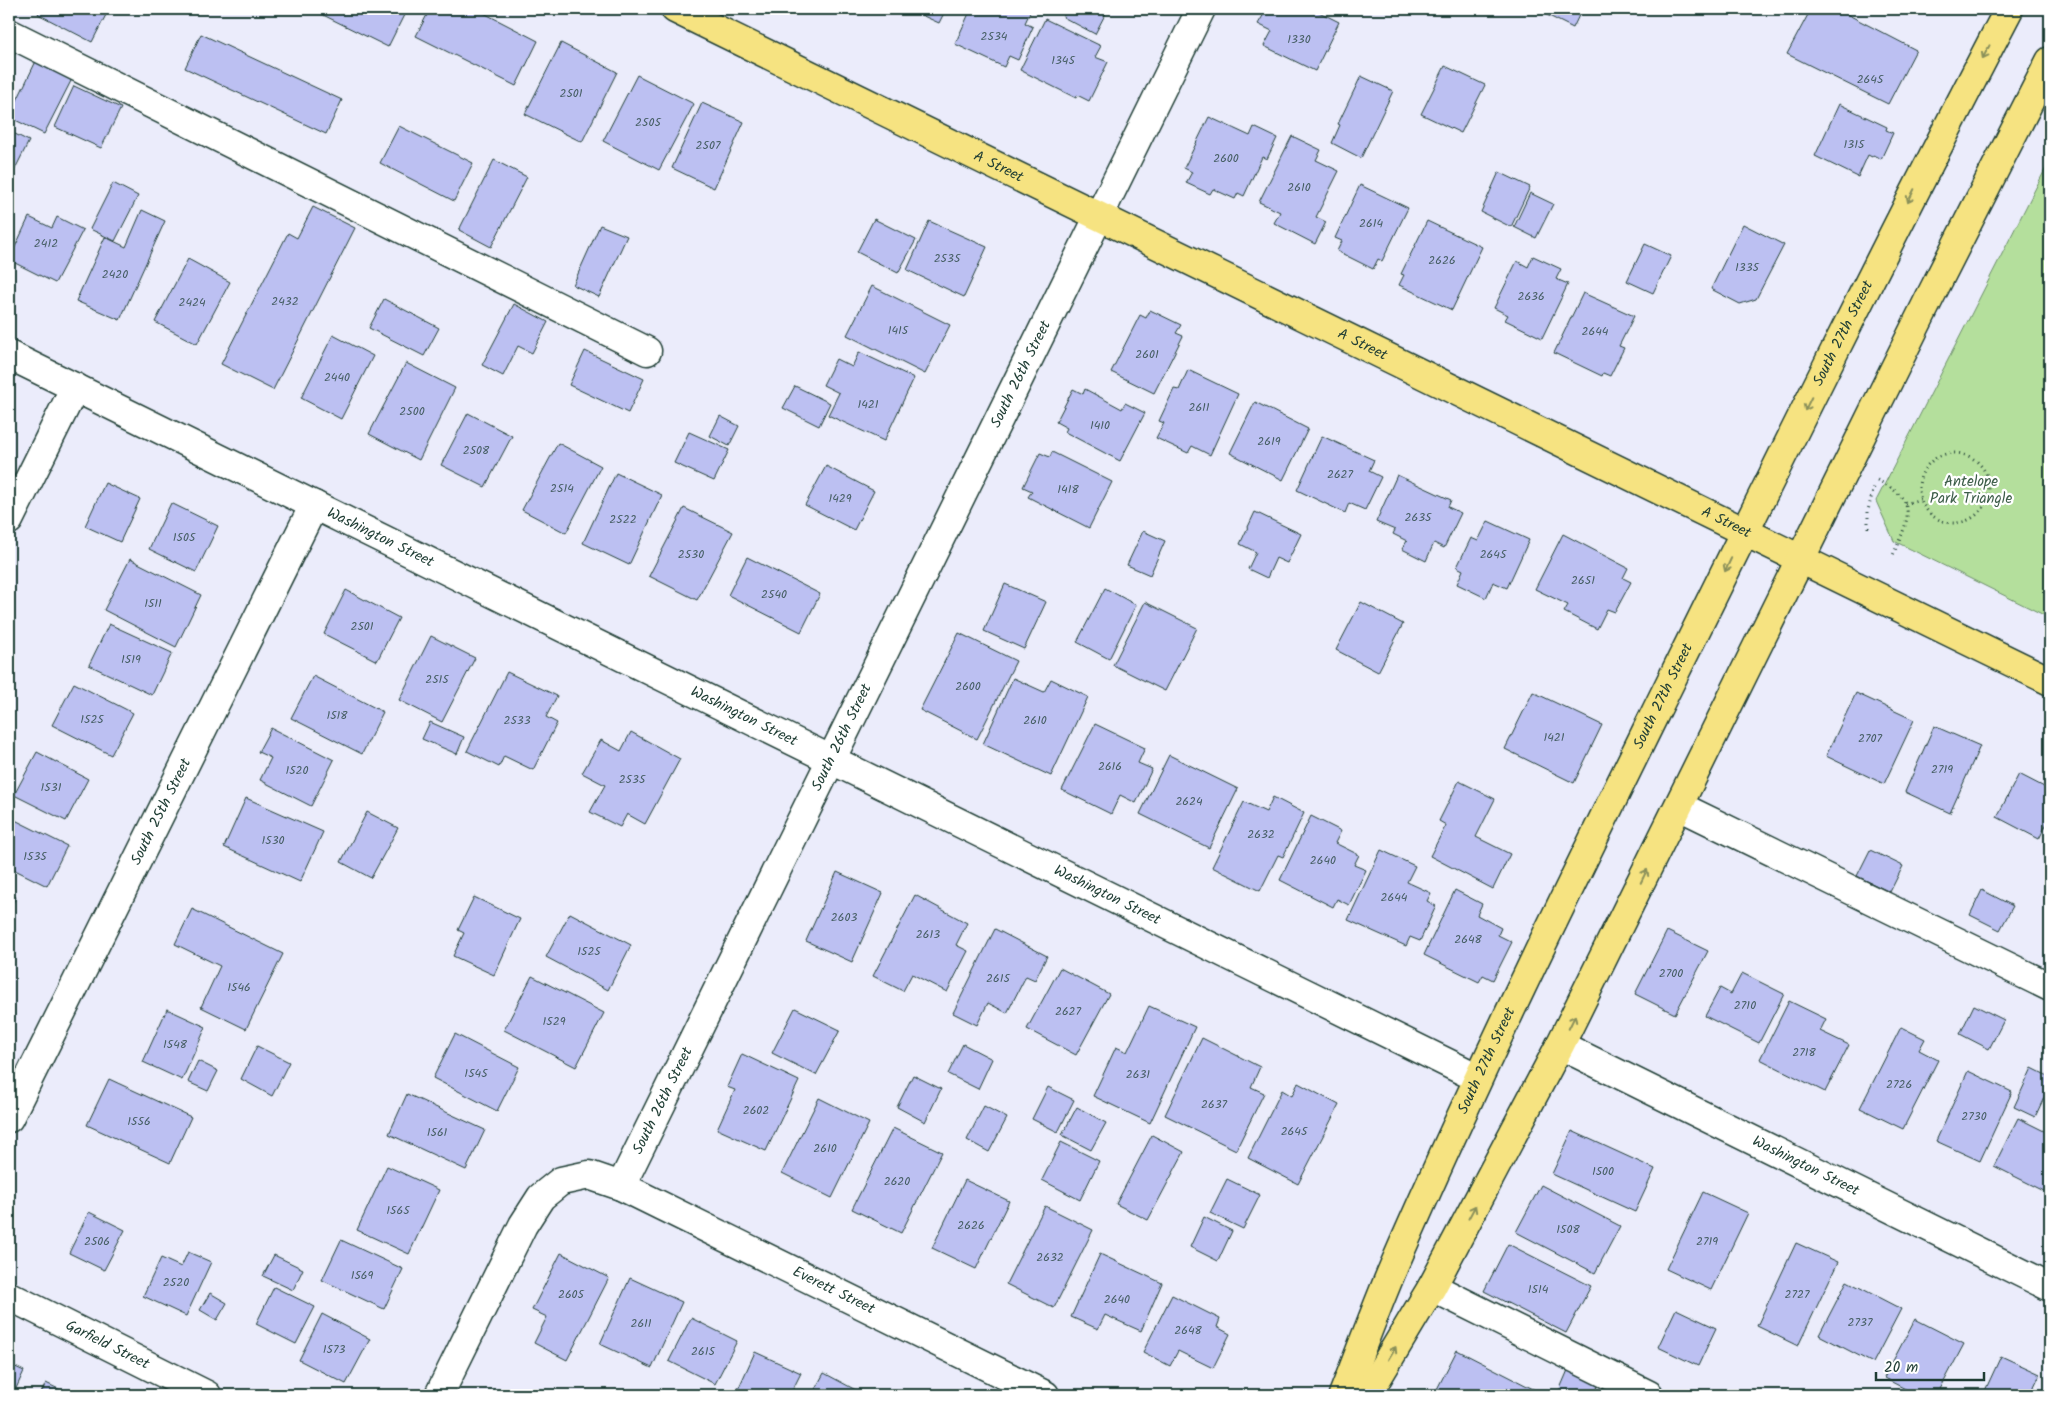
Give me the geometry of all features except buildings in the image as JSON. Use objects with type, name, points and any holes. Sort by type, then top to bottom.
[{"type":"main road","name":"A Street","points":[[675,9],[2050,681]]},
{"type":"main road","name":"South 27th Street","points":[[1343,1395],[1393,1268],[1478,1078],[1546,935],[1916,186],[2009,9]]},
{"type":"main road","points":[[1367,1395],[1432,1287],[1560,1045],[1931,295],[2050,60]]},
{"type":"street","name":"South 26th Street","points":[[621,1186],[832,760],[1097,216],[1201,9]]},
{"type":"street","points":[[9,32],[648,351]]},
{"type":"street","name":"Washington Street","points":[[9,354],[1478,1078]]},
{"type":"street","points":[[9,520],[75,387]]},
{"type":"street","name":"South 25th Street","points":[[9,1118],[314,505]]},
{"type":"street","points":[[1679,806],[2050,987]]},
{"type":"street","name":"Washington Street","points":[[1560,1045],[2050,1287]]},
{"type":"street","points":[[439,1395],[523,1225],[541,1197],[561,1181],[588,1175],[621,1186]]},
{"type":"street","name":"Everett Street","points":[[621,1186],[1044,1395]]},
{"type":"street","points":[[1432,1287],[1649,1395]]},
{"type":"street","name":"Garfield Street","points":[[9,1296],[206,1395]]},
{"type":"path","points":[[1948,453],[1964,454],[1978,462],[1987,476],[1989,492],[1983,507],[1972,518],[1955,523],[1938,519],[1924,507],[1921,499],[1918,490],[1922,473],[1933,459],[1948,453]]},
{"type":"path","points":[[1876,479],[1893,488],[1905,504],[1908,514],[1906,524],[1893,555]]},
{"type":"path","points":[[1905,504],[1921,499]]},
{"type":"path","points":[[1868,528],[1868,510],[1871,501]]},
{"type":"green space","name":"Antelope Park Triangle","points":[[2050,160],[2050,618],[1894,541],[1876,501]]}]
